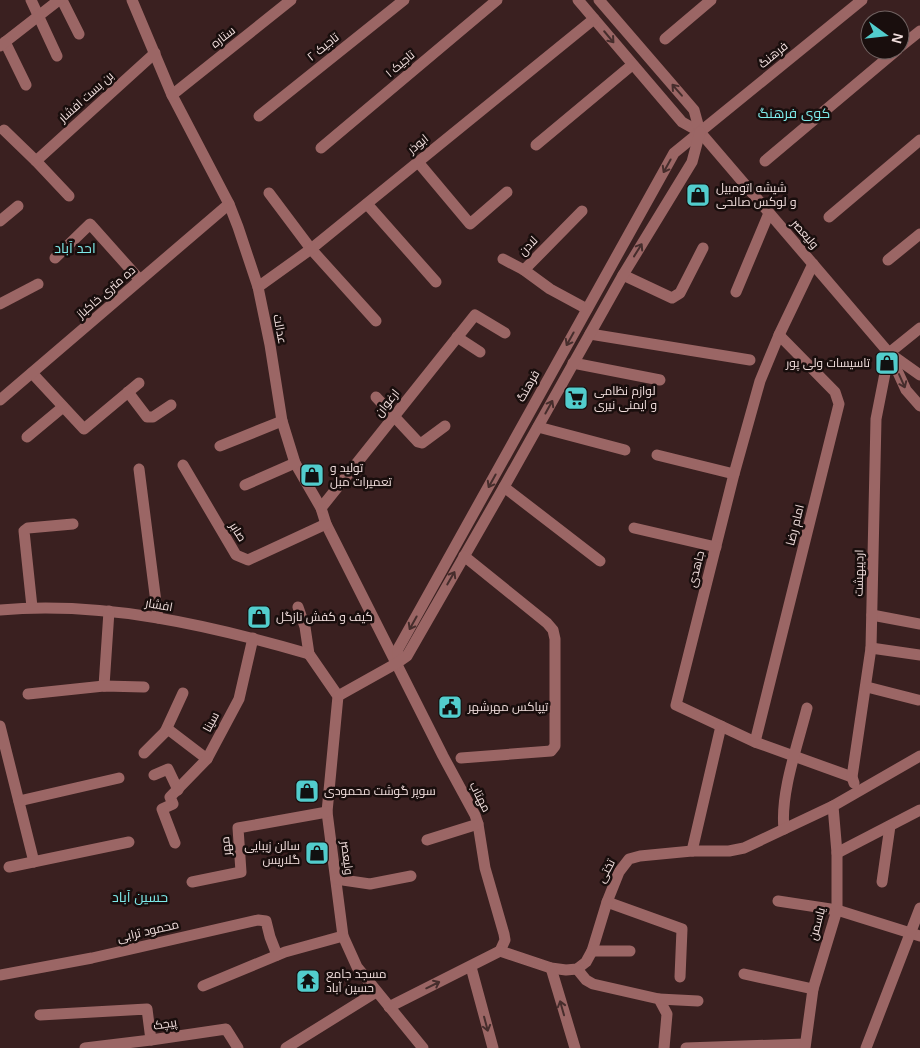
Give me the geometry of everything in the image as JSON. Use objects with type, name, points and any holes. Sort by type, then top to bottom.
[{"type":"street","points":[[31,0],[58,56]]},
{"type":"street","points":[[26,85],[2,44],[61,0],[80,34]]},
{"type":"street","name":"ستاره","points":[[172,94],[291,0]]},
{"type":"street","name":"تاجیک ۲","points":[[259,116],[404,0]]},
{"type":"street","name":"تاجیک ۱","points":[[321,148],[497,0]]},
{"type":"street","name":"ولیعصر","points":[[578,0],[682,122],[700,132],[889,353]]},
{"type":"street","name":"ولیعصر","points":[[599,0],[694,110],[700,132]]},
{"type":"street","points":[[665,39],[711,0]]},
{"type":"street","name":"فرهنگ","points":[[397,663],[398,649],[674,153],[862,0]]},
{"type":"street","name":"عدالت","points":[[136,2],[172,94],[229,204],[258,287],[270,345],[282,421],[295,463],[321,508],[326,524],[397,663]]},
{"type":"street","name":"ابوذر","points":[[258,287],[312,249],[594,19]]},
{"type":"street","points":[[910,39],[920,31]]},
{"type":"street","name":"بن بست افشار","points":[[36,161],[155,53]]},
{"type":"street","points":[[765,161],[885,60]]},
{"type":"street","points":[[536,145],[632,65]]},
{"type":"street","points":[[4,130],[68,196]]},
{"type":"street","points":[[298,607],[305,627],[309,654],[338,696],[406,656],[504,487],[623,275],[692,162],[700,132]]},
{"type":"street","points":[[829,217],[920,140]]},
{"type":"street","points":[[418,162],[470,224],[507,192]]},
{"type":"street","points":[[269,193],[312,249],[376,321]]},
{"type":"street","name":"ده متری خاکباز","points":[[0,400],[229,204]]},
{"type":"street","points":[[367,204],[436,282]]},
{"type":"street","points":[[2,216],[18,206]]},
{"type":"street","name":"لادن","points":[[582,211],[524,270],[550,289],[587,309]]},
{"type":"street","points":[[736,292],[769,213]]},
{"type":"street","points":[[55,258],[90,224],[140,280]]},
{"type":"street","points":[[888,260],[920,234]]},
{"type":"street","points":[[623,275],[672,298],[680,293],[703,248]]},
{"type":"street","points":[[503,259],[524,270]]},
{"type":"street","name":"جاهدی","points":[[814,264],[779,336],[760,381],[734,474],[676,705],[755,742],[852,777]]},
{"type":"street","points":[[0,304],[38,284]]},
{"type":"street","name":"ارغوان","points":[[321,508],[475,315],[505,333]]},
{"type":"street","points":[[889,353],[920,328]]},
{"type":"street","points":[[590,334],[750,360]]},
{"type":"street","name":"امام رضا","points":[[755,742],[838,404],[835,392],[779,336]]},
{"type":"street","points":[[458,337],[480,352]]},
{"type":"street","points":[[889,353],[920,375]]},
{"type":"street","points":[[889,353],[906,390],[920,406]]},
{"type":"street","name":"اردیبهشت","points":[[855,792],[852,777],[867,687],[871,648],[876,420],[889,353]]},
{"type":"street","points":[[573,363],[660,380]]},
{"type":"street","points":[[32,373],[84,429],[139,383]]},
{"type":"street","points":[[128,392],[148,417],[153,417],[171,404]]},
{"type":"street","points":[[376,397],[415,439],[422,443],[445,426]]},
{"type":"street","points":[[27,438],[63,407]]},
{"type":"street","points":[[220,446],[282,421]]},
{"type":"street","points":[[538,426],[625,450]]},
{"type":"street","points":[[657,456],[734,474]]},
{"type":"street","points":[[245,486],[295,463]]},
{"type":"street","name":"صابر","points":[[182,465],[236,555],[241,558],[248,560],[326,524]]},
{"type":"street","points":[[139,469],[158,618]]},
{"type":"street","points":[[504,487],[600,561]]},
{"type":"street","points":[[32,607],[24,531],[28,528],[73,524]]},
{"type":"street","points":[[634,528],[716,547]]},
{"type":"street","points":[[461,758],[551,751],[555,746],[555,640],[553,630],[547,623],[464,556]]},
{"type":"street","name":"افشار","points":[[0,610],[32,607],[70,608],[158,618],[253,638],[309,654]]},
{"type":"street","points":[[104,686],[108,611]]},
{"type":"street","points":[[872,615],[920,624]]},
{"type":"street","name":"سینا","points":[[175,843],[162,809],[173,804],[170,797],[207,759],[239,700],[253,638]]},
{"type":"street","points":[[871,648],[920,655]]},
{"type":"street","name":"مهتاب","points":[[397,663],[443,756],[475,815],[485,868],[504,934],[505,940],[500,951]]},
{"type":"street","points":[[28,694],[104,686],[144,687]]},
{"type":"street","points":[[867,687],[918,700]]},
{"type":"street","points":[[144,753],[165,732],[183,693]]},
{"type":"street","name":"ولیعصر","points":[[338,696],[327,812],[344,936],[357,967],[423,1048]]},
{"type":"street","points":[[784,829],[783,814],[807,708]]},
{"type":"street","points":[[0,726],[34,862]]},
{"type":"street","points":[[692,851],[721,726]]},
{"type":"street","points":[[165,732],[168,730],[172,732],[207,759]]},
{"type":"street","name":"تختی","points":[[577,969],[586,962],[592,951],[607,902],[619,872],[629,859],[640,856],[692,851],[729,851],[744,848],[833,806],[920,756]]},
{"type":"street","points":[[154,775],[168,769],[178,790]]},
{"type":"street","points":[[19,801],[118,778]]},
{"type":"street","name":"یاسمن","points":[[805,1046],[813,990],[836,910],[837,853],[833,806]]},
{"type":"street","points":[[837,853],[920,810]]},
{"type":"street","name":"مهر","points":[[192,882],[241,872],[238,828],[327,812]]},
{"type":"street","points":[[426,840],[478,824]]},
{"type":"street","points":[[882,882],[890,826]]},
{"type":"street","points":[[9,867],[128,842]]},
{"type":"street","points":[[336,879],[370,884],[411,876]]},
{"type":"street","points":[[778,901],[836,910],[915,935]]},
{"type":"street","points":[[607,902],[682,929],[680,977]]},
{"type":"street","points":[[866,1048],[915,935],[920,908]]},
{"type":"street","name":"محمود ترابی","points":[[0,975],[92,958],[258,920],[266,921],[277,955]]},
{"type":"street","points":[[203,986],[277,955],[344,936]]},
{"type":"street","points":[[389,1007],[500,951],[551,968],[577,969],[586,980],[593,984],[659,999],[698,1001]]},
{"type":"street","points":[[592,951],[630,951]]},
{"type":"street","points":[[470,967],[493,1048]]},
{"type":"street","points":[[551,968],[575,1048]]},
{"type":"street","points":[[744,974],[813,990]]},
{"type":"street","points":[[286,1048],[376,992]]},
{"type":"street","points":[[659,999],[667,1014],[664,1048]]},
{"type":"street","points":[[40,1015],[147,1009],[151,1040]]},
{"type":"street","name":"پیچک","points":[[85,1048],[226,1029],[238,1048]]},
{"type":"street","points":[[686,1048],[805,1046]]},
{"type":"place","name":"شیشه اتومبیل و لوکس صالحی","points":[[698,195]]},
{"type":"place","name":"تاسیسات ولی پور","points":[[887,363]]},
{"type":"place","name":"لوازم نظامی و ایمنی نیری","points":[[576,398]]},
{"type":"place","name":"تولید و تعمیرات مبل","points":[[312,475]]},
{"type":"place","name":"کیف و کفش نازگل","points":[[259,617]]},
{"type":"place","name":"تیپاکس مهرشهر","points":[[450,707]]},
{"type":"place","name":"سوپر گوشت محمودی","points":[[307,791]]},
{"type":"place","name":"سالن زیبایی گلاریس","points":[[317,853]]},
{"type":"place","name":"مسجد جامع حسین آباد","points":[[308,981]]},
{"type":"district","name":"کوی فرهنگ","points":[[794,113]]},
{"type":"district","name":"احد آباد","points":[[75,248]]},
{"type":"district","name":"حسین آباد","points":[[140,897]]}]
